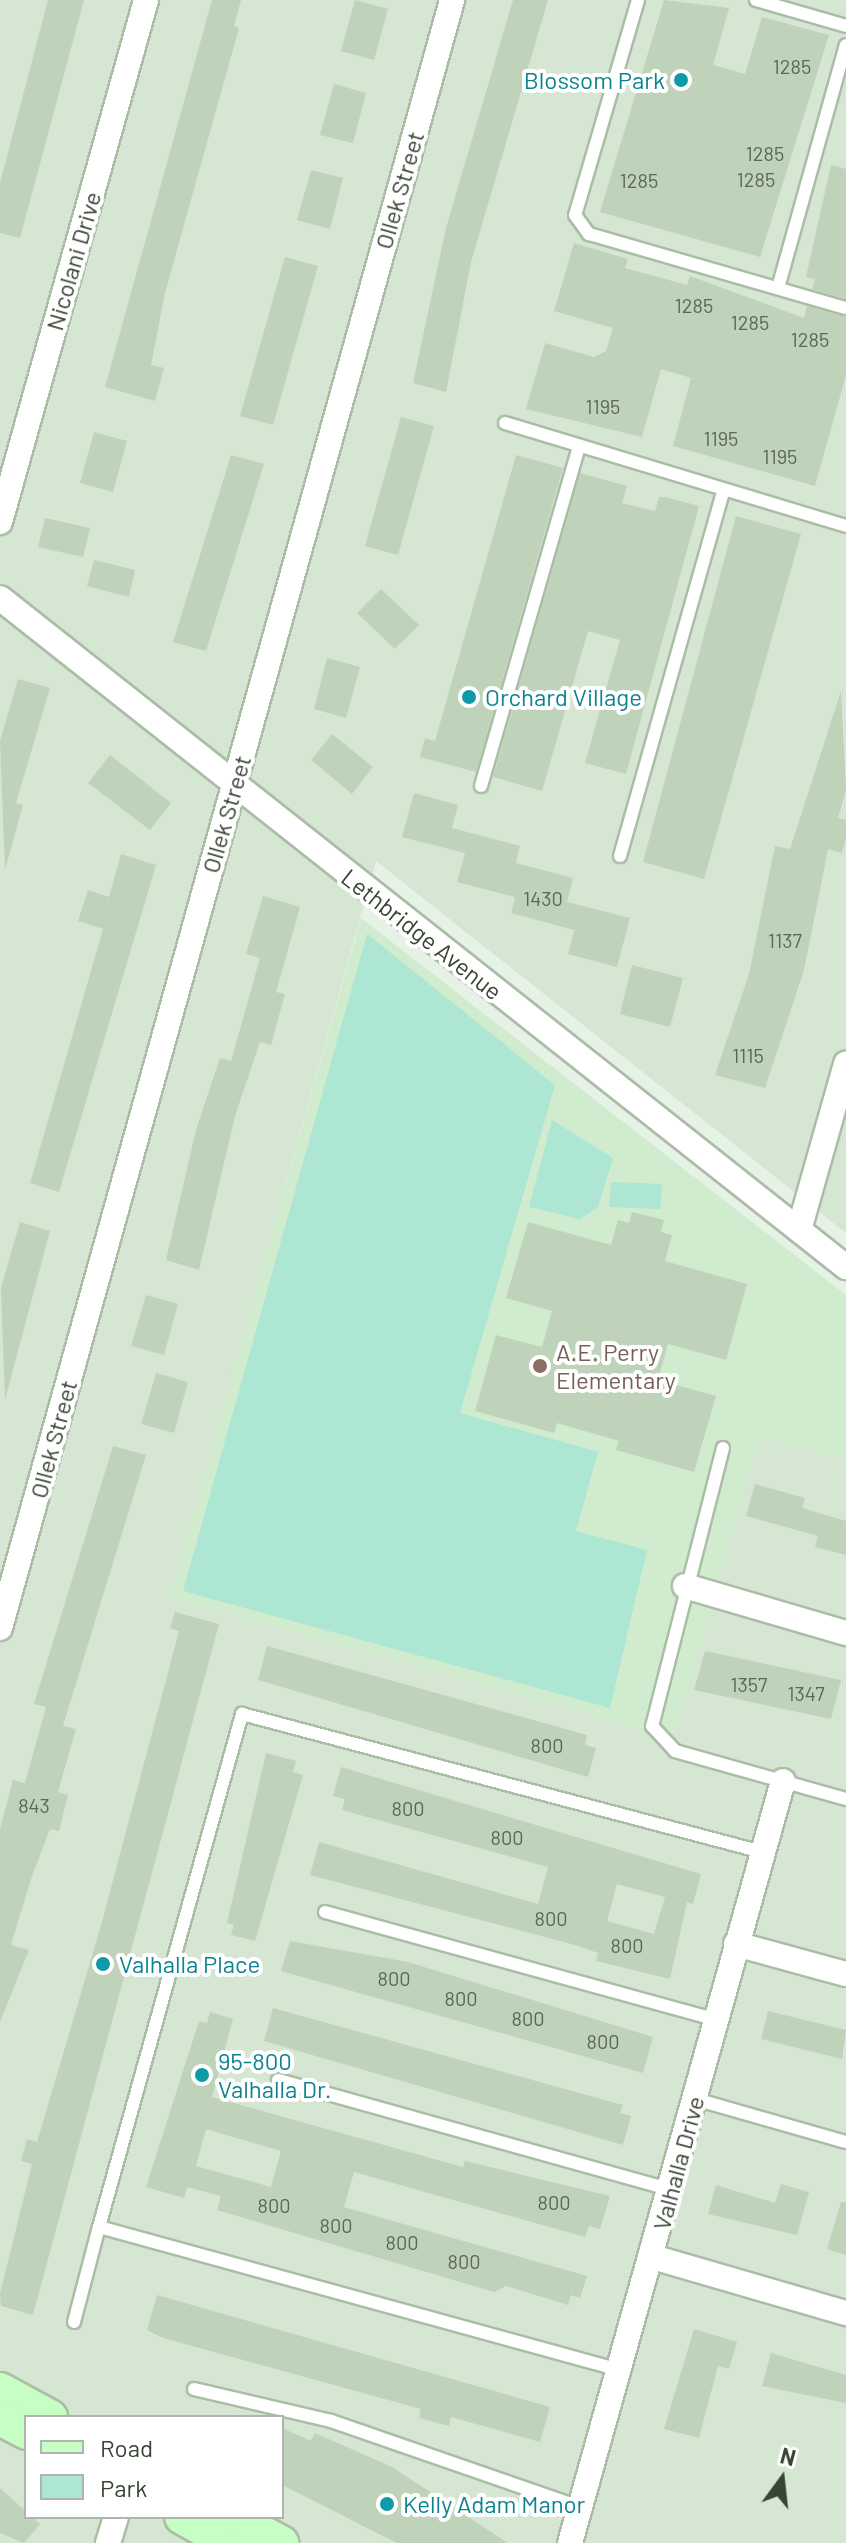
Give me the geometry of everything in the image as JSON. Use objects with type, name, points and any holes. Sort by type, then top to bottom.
[{"type":"main road","points":[[0,2390],[46,2415]]},
{"type":"main road","points":[[0,2418],[24,2431]]},
{"type":"main road","points":[[186,2519],[229,2543]]},
{"type":"main road","points":[[237,2519],[281,2543]]},
{"type":"street","name":"Nicolani Drive","points":[[0,522],[146,0]]},
{"type":"street","name":"Ollek Street","points":[[0,1628],[452,0]]},
{"type":"street","name":"Lethbridge Avenue","points":[[0,598],[846,1267]]},
{"type":"street","points":[[799,1230],[846,1064]]},
{"type":"street","points":[[685,1586],[846,1633]]},
{"type":"street","name":"Valhalla Drive","points":[[570,2543],[653,2257],[783,1781]]},
{"type":"street","points":[[736,1944],[846,1974]]},
{"type":"street","points":[[653,2257],[846,2313]]},
{"type":"street","points":[[108,2543],[115,2519]]},
{"type":"lane","points":[[638,0],[575,215],[589,234],[846,308]]},
{"type":"lane","points":[[756,0],[846,26]]},
{"type":"lane","points":[[778,288],[846,45]]},
{"type":"lane","points":[[505,423],[846,526]]},
{"type":"lane","points":[[481,786],[579,446]]},
{"type":"lane","points":[[620,856],[723,491]]},
{"type":"lane","points":[[723,1448],[652,1716],[658,1738],[675,1751],[846,1799]]},
{"type":"lane","points":[[74,2322],[242,1714],[762,1852]]},
{"type":"lane","points":[[325,1912],[716,2020]]},
{"type":"lane","points":[[278,2080],[671,2190]]},
{"type":"lane","points":[[695,2099],[846,2142]]},
{"type":"lane","points":[[99,2227],[620,2370]]},
{"type":"lane","points":[[194,2389],[331,2421],[580,2507]]},
{"type":"shaded area","points":[[0,0],[846,0],[846,1233],[376,861],[170,1598],[673,1737],[758,1436],[846,1459],[846,2543],[0,2543]]},
{"type":"shaded area","name":"A.E. Perry Elementary","points":[[361,918],[846,1295],[846,1459],[758,1437],[674,1738],[169,1598]]},
{"type":"green space","points":[[367,934],[555,1085],[460,1413],[598,1452],[576,1531],[647,1550],[610,1708],[183,1591]]},
{"type":"green space","points":[[552,1120],[613,1158],[598,1207],[580,1219],[529,1207]]},
{"type":"green space","points":[[611,1182],[662,1184],[660,1209],[609,1207]]},
{"type":"building","points":[[48,0],[84,0],[20,238],[0,233],[0,183]]},
{"type":"building","points":[[212,0],[241,0],[234,26],[239,28],[165,293],[151,365],[164,368],[155,401],[105,387]]},
{"type":"building","points":[[355,0],[388,9],[374,60],[341,51]]},
{"type":"building","points":[[513,0],[548,0],[471,262],[446,392],[413,383],[446,228]]},
{"type":"building","points":[[664,0],[729,8],[713,65],[745,74],[762,17],[829,35],[760,257],[600,212]]},
{"type":"building","points":[[334,84],[366,93],[353,143],[320,135]]},
{"type":"building","points":[[831,165],[846,169],[846,299],[812,289],[815,279],[806,277]]},
{"type":"building","points":[[311,170],[343,178],[330,229],[297,220]]},
{"type":"building","points":[[574,243],[628,259],[625,268],[687,285],[690,276],[804,318],[807,306],[846,317],[846,375],[815,486],[673,446],[691,378],[661,369],[642,437],[526,409],[545,343],[594,357],[606,351],[613,328],[554,311]]},
{"type":"building","points":[[285,257],[318,266],[273,425],[240,416]]},
{"type":"building","points":[[401,417],[434,426],[398,555],[365,546]]},
{"type":"building","points":[[94,432],[127,441],[113,492],[80,483]]},
{"type":"building","points":[[231,455],[264,464],[206,651],[173,642]]},
{"type":"building","points":[[516,455],[563,468],[476,772],[420,757],[425,738],[435,741]]},
{"type":"building","points":[[580,473],[627,486],[622,503],[655,511],[659,497],[666,497],[699,506],[626,774],[585,763],[620,640],[588,631],[542,791],[493,777]]},
{"type":"building","points":[[736,516],[801,534],[704,879],[643,862]]},
{"type":"building","points":[[45,518],[90,528],[83,557],[38,547]]},
{"type":"building","points":[[94,560],[135,570],[129,597],[87,586]]},
{"type":"building","points":[[381,589],[419,625],[395,649],[357,613]]},
{"type":"building","points":[[327,658],[360,667],[346,718],[314,709]]},
{"type":"building","points":[[18,679],[50,688],[16,803],[23,805],[5,870],[0,741]]},
{"type":"building","points":[[841,691],[846,790],[838,818],[846,820],[846,839],[842,853],[828,849],[804,970],[765,1088],[715,1075],[749,974],[775,846],[790,849]]},
{"type":"building","points":[[332,734],[373,767],[352,794],[311,760]]},
{"type":"building","points":[[110,755],[171,803],[150,830],[88,783]]},
{"type":"building","points":[[414,793],[458,805],[452,828],[520,846],[516,863],[573,878],[567,902],[630,918],[617,967],[568,954],[574,930],[511,913],[515,897],[457,882],[465,853],[402,837]]},
{"type":"building","points":[[121,854],[156,865],[59,1192],[30,1183],[103,929],[78,921],[88,890],[109,897]]},
{"type":"building","points":[[263,896],[300,907],[276,992],[285,994],[271,1045],[260,1042],[235,1116],[199,1270],[166,1260],[196,1130],[220,1058],[231,1061],[260,958],[246,954]]},
{"type":"building","points":[[632,965],[683,978],[670,1027],[620,1014]]},
{"type":"building","points":[[632,1212],[664,1220],[661,1232],[672,1235],[665,1261],[747,1284],[726,1360],[668,1344],[658,1380],[716,1396],[694,1472],[616,1450],[619,1441],[557,1423],[554,1433],[475,1411],[496,1335],[542,1347],[552,1311],[506,1298],[528,1222],[611,1245],[618,1220],[629,1223]]},
{"type":"building","points":[[20,1222],[50,1231],[5,1400],[1,1288]]},
{"type":"building","points":[[146,1295],[178,1304],[164,1355],[131,1346]]},
{"type":"building","points":[[156,1373],[188,1382],[174,1433],[141,1424]]},
{"type":"building","points":[[113,1446],[146,1455],[63,1726],[76,1729],[58,1792],[68,1795],[59,1831],[50,1829],[31,1879],[11,1945],[29,1950],[0,2022],[0,1829],[13,1780],[25,1783],[46,1707],[34,1704]]},
{"type":"building","points":[[755,1484],[805,1498],[802,1508],[846,1521],[846,1555],[815,1547],[818,1536],[746,1516]]},
{"type":"building","name":"Valhalla Place","points":[[175,1612],[219,1624],[33,2315],[1,2306],[0,2294],[32,2164],[21,2161],[27,2139],[37,2142],[102,1922],[179,1631],[170,1628]]},
{"type":"building","points":[[267,1646],[587,1735],[585,1745],[596,1748],[588,1777],[258,1680]]},
{"type":"building","points":[[705,1651],[841,1680],[831,1719],[694,1690]]},
{"type":"building","name":"Valhalla Place","points":[[266,1753],[296,1761],[293,1772],[303,1775],[255,1941],[231,1935],[234,1925],[227,1923]]},
{"type":"building","points":[[341,1767],[701,1874],[693,1904],[687,1902],[670,1979],[596,1961],[598,1953],[575,1945],[310,1875],[319,1842],[538,1904],[548,1867],[342,1810],[345,1799],[333,1796]],"holes":[[[617,1884],[665,1897],[654,1934],[607,1921]]]},
{"type":"building","name":"Valhalla Place","points":[[290,1941],[408,1962],[653,2037],[643,2073],[281,1971]]},
{"type":"building","name":"Valhalla Place","points":[[273,2008],[623,2105],[620,2113],[631,2116],[623,2145],[264,2041]]},
{"type":"building","points":[[768,2011],[846,2030],[842,2059],[761,2039]]},
{"type":"building","points":[[210,2012],[233,2019],[212,2097],[463,2167],[465,2161],[610,2196],[600,2229],[589,2226],[585,2237],[354,2172],[344,2207],[587,2276],[580,2298],[571,2295],[568,2305],[506,2286],[494,2292],[217,2210],[221,2196],[187,2187],[184,2198],[146,2187],[199,2021],[207,2023]],"holes":[[[206,2129],[281,2151],[271,2187],[196,2166]]]},
{"type":"building","points":[[781,2184],[809,2192],[797,2235],[708,2214],[716,2185],[775,2203]]},
{"type":"building","points":[[841,2202],[846,2202],[846,2255],[827,2249]]},
{"type":"building","points":[[157,2295],[550,2407],[540,2442],[451,2417],[449,2426],[419,2418],[421,2409],[163,2338],[147,2330]]},
{"type":"building","points":[[694,2329],[737,2342],[729,2369],[718,2366],[699,2438],[664,2429]]},
{"type":"building","points":[[771,2353],[846,2375],[846,2403],[762,2386]]},
{"type":"building","name":"Kelly Adam Manor","points":[[284,2429],[311,2441],[315,2433],[392,2467],[508,2543],[397,2543],[284,2486]]},
{"type":"building","points":[[0,2488],[24,2510],[24,2519],[34,2519],[40,2524],[24,2543],[0,2533]]},
{"type":"place","name":"Blossom Park","points":[[681,80]]},
{"type":"place","name":"Orchard Village","points":[[469,697]]},
{"type":"place","name":"A.E. Perry Elementary","points":[[540,1366]]},
{"type":"place","name":"Valhalla Place","points":[[103,1964]]},
{"type":"place","name":"95-800 Valhalla Dr.","points":[[202,2075]]},
{"type":"place","name":"Kelly Adam Manor","points":[[387,2504]]}]
